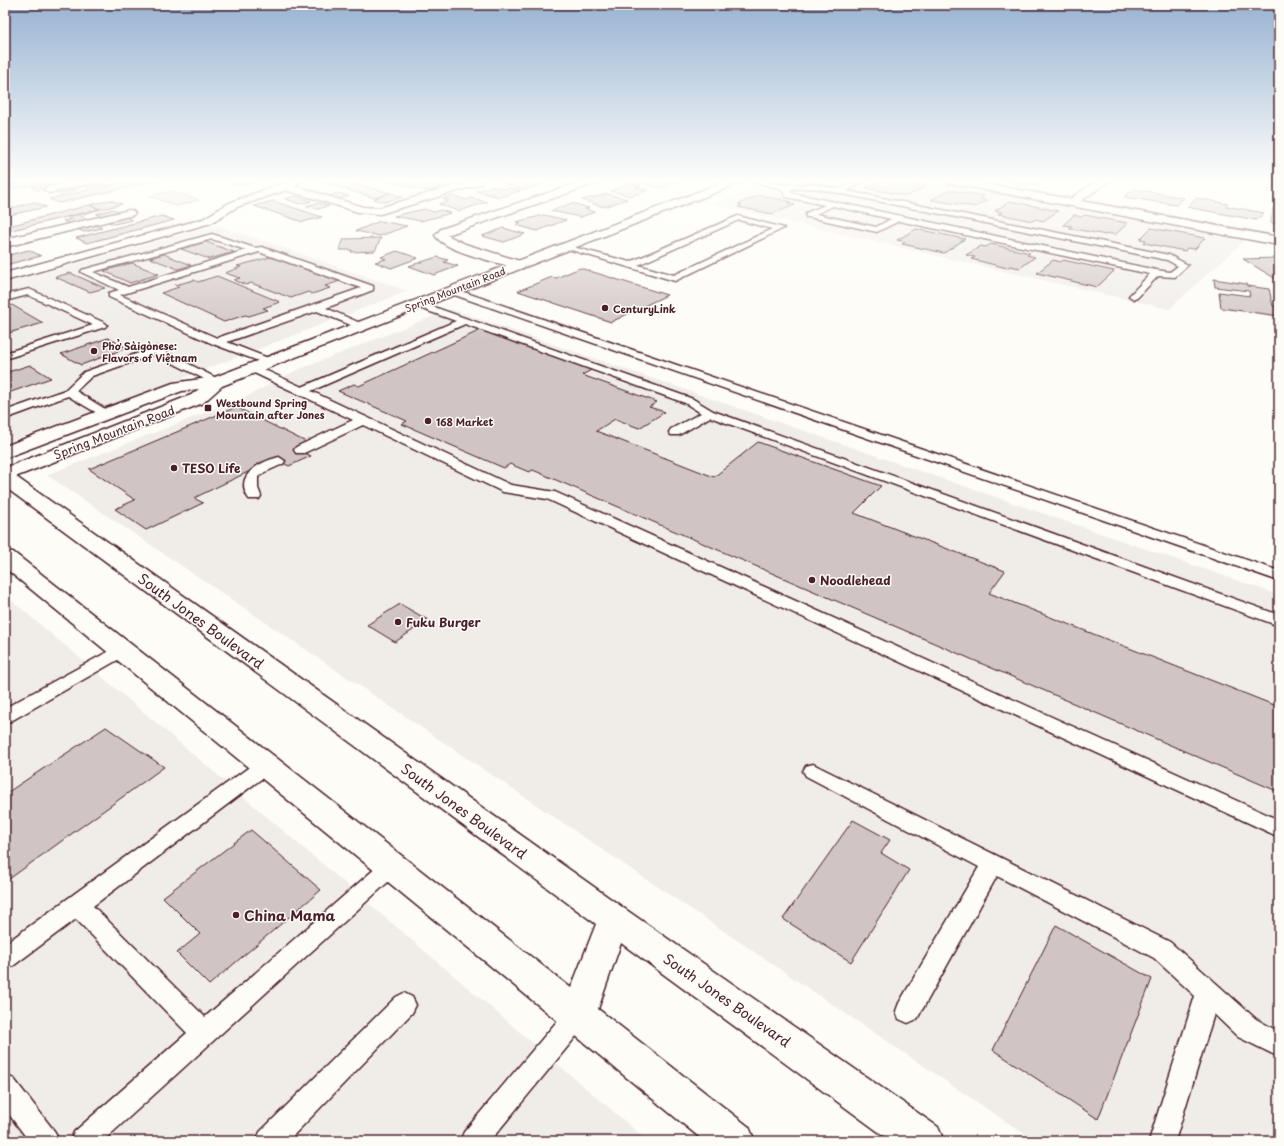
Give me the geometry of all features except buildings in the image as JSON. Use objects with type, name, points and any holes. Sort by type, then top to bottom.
[{"type":"main road","points":[[5,243],[46,233]]},
{"type":"main road","points":[[5,278],[164,233]]},
{"type":"main road","points":[[443,233],[441,235],[443,239],[461,247],[520,265]]},
{"type":"main road","name":"Spring Mountain Road","points":[[5,475],[197,399],[218,382],[252,368],[600,233]]},
{"type":"main road","points":[[1238,233],[1279,241]]},
{"type":"main road","points":[[5,239],[45,241],[82,257]]},
{"type":"main road","name":"Spring Mountain Road","points":[[5,452],[178,386],[218,382]]},
{"type":"main road","name":"South Jones Boulevard","points":[[5,478],[614,919],[924,1141]]},
{"type":"main road","points":[[5,557],[735,1141]]},
{"type":"main road","points":[[578,1015],[614,919]]},
{"type":"lane","points":[[631,266],[703,233]]},
{"type":"lane","points":[[565,247],[675,278],[768,233]]},
{"type":"lane","points":[[971,233],[1156,273],[1172,275],[1184,265],[1168,258],[1046,233]]},
{"type":"lane","points":[[128,290],[85,272],[212,236],[254,250]]},
{"type":"lane","points":[[217,342],[370,288],[260,249],[112,294],[217,342],[269,362]]},
{"type":"lane","points":[[1134,296],[1156,273]]},
{"type":"lane","points":[[452,291],[1279,576]]},
{"type":"lane","points":[[5,298],[29,292],[102,325],[5,356]]},
{"type":"lane","points":[[417,304],[689,400],[709,413],[1279,621]]},
{"type":"lane","points":[[316,308],[362,326]]},
{"type":"lane","points":[[300,392],[464,321]]},
{"type":"lane","points":[[5,415],[69,392],[88,374],[156,350],[218,382]]},
{"type":"lane","points":[[252,368],[508,489],[550,495],[1279,829]]},
{"type":"lane","points":[[69,392],[106,414]]},
{"type":"lane","points":[[675,432],[709,413]]},
{"type":"lane","points":[[300,450],[362,421]]},
{"type":"lane","points":[[254,496],[249,487],[251,476],[257,471],[279,461]]},
{"type":"lane","points":[[9,709],[122,650]]},
{"type":"lane","points":[[5,958],[266,765]]},
{"type":"lane","points":[[813,771],[1162,950],[1208,994],[1247,1028],[1279,1045]]},
{"type":"lane","points":[[908,1011],[992,864]]},
{"type":"lane","points":[[83,1141],[392,866]]},
{"type":"lane","points":[[77,905],[204,1033]]},
{"type":"lane","points":[[1162,1141],[1208,994]]},
{"type":"lane","points":[[269,1141],[404,1005]]},
{"type":"lane","points":[[473,1141],[578,1015]]},
{"type":"lane","points":[[5,1088],[46,1141]]},
{"type":"shaded area","points":[[186,233],[242,233],[408,291],[165,385],[5,443],[5,283]]},
{"type":"shaded area","points":[[840,233],[1249,233],[1245,240],[1169,309]]},
{"type":"shaded area","points":[[451,309],[1279,595],[1279,1141],[1035,1141],[47,475],[250,395],[293,372]]},
{"type":"shaded area","points":[[5,595],[121,693],[648,1141],[5,1141]]},
{"type":"place","name":"CenturyLink","points":[[605,308]]},
{"type":"place","name":"Phở Sàigònese: Flavors of Việtnam","points":[[94,351]]},
{"type":"place","name":"Westbound Spring Mountain after Jones","points":[[208,408]]},
{"type":"place","name":"168 Market","points":[[428,421]]},
{"type":"place","name":"TESO Life","points":[[174,468]]},
{"type":"place","name":"Noodlehead","points":[[812,580]]},
{"type":"place","name":"Fuku Burger","points":[[398,622]]},
{"type":"place","name":"China Mama","points":[[236,915]]}]
